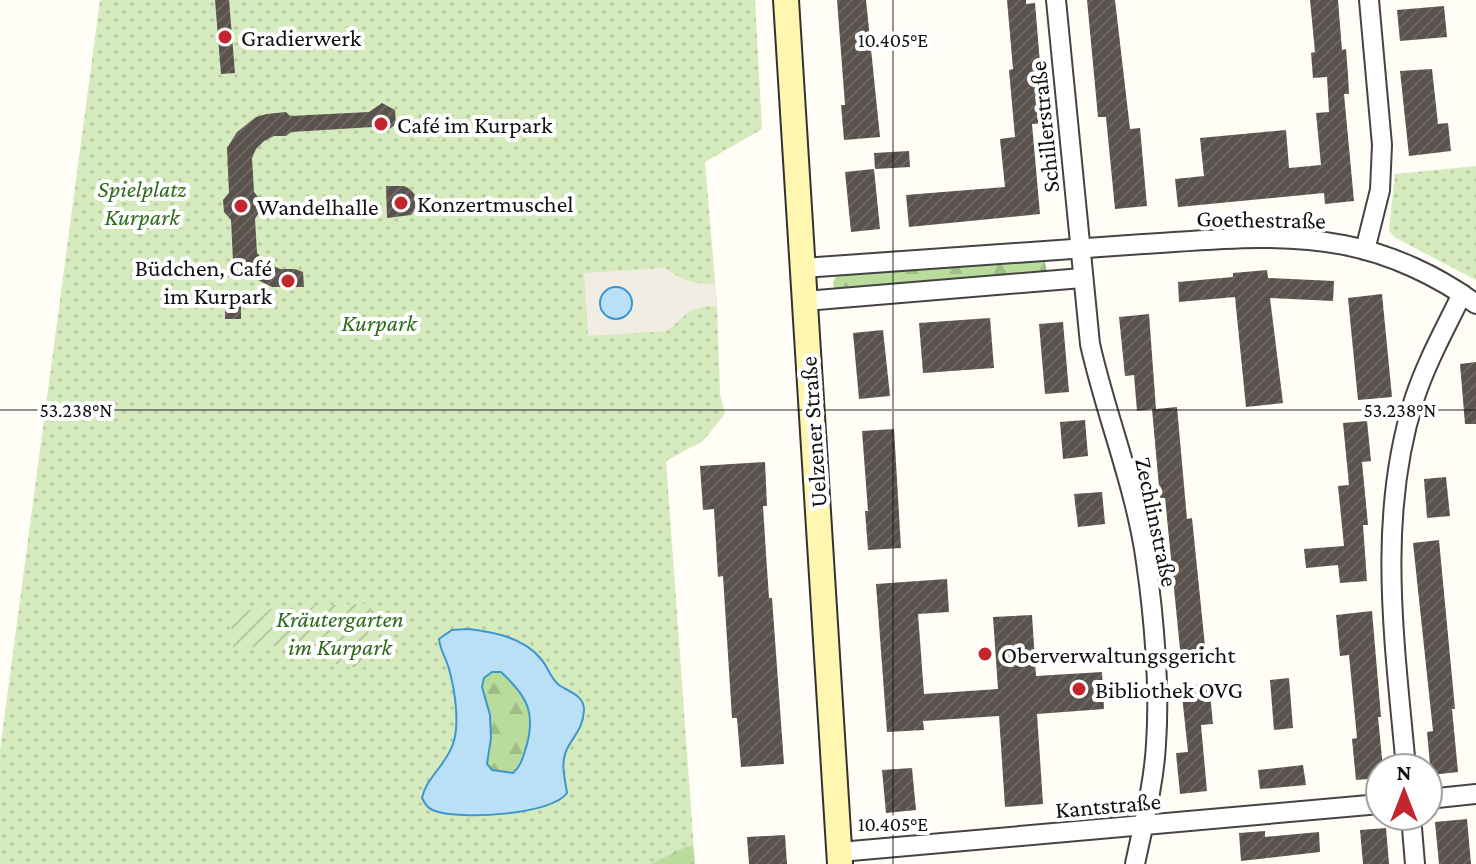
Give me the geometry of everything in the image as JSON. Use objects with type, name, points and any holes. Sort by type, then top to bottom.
[{"type":"street","name":"Uelzener Straße","points":[[786,0],[840,858]]},
{"type":"street","name":"Schillerstraße","points":[[1056,0],[1080,248]]},
{"type":"street","points":[[1365,250],[1380,190],[1382,145],[1369,0]]},
{"type":"street","name":"Goethestraße","points":[[803,268],[1080,248],[1308,240],[1365,250],[1413,268],[1469,299]]},
{"type":"street","points":[[805,301],[1082,278],[1080,248]]},
{"type":"street","name":"Zechlinstraße","points":[[1082,278],[1095,367],[1146,560],[1155,670],[1156,745],[1135,864]]},
{"type":"street","points":[[1405,752],[1391,596],[1396,477],[1415,397],[1469,299]]},
{"type":"street","points":[[1444,797],[1476,794]]},
{"type":"street","name":"Kantstraße","points":[[840,858],[1364,805]]},
{"type":"street","points":[[1412,832],[1415,864]]},
{"type":"green space","name":"Kurpark","points":[[100,0],[755,0],[762,129],[705,162],[717,306],[720,394],[725,414],[703,441],[666,461],[695,864],[0,864],[0,750]]},
{"type":"green space","points":[[1476,166],[1476,280],[1394,237],[1389,230],[1395,174]]},
{"type":"green space","points":[[1037,257],[1045,261],[1047,273],[835,290],[833,283],[842,272]]},
{"type":"green space","name":"Kräutergarten im Kurpark","points":[[372,603],[364,668],[339,666],[295,645],[233,648],[230,611]]},
{"type":"green space","points":[[492,672],[501,672],[518,690],[530,716],[529,738],[519,766],[513,773],[491,770],[487,764],[491,738],[490,715],[482,687],[484,678]]},
{"type":"green space","points":[[693,846],[695,864],[651,864],[685,847]]},
{"type":"shaded area","points":[[665,268],[682,279],[715,284],[717,306],[690,311],[667,331],[588,336],[584,273]],"holes":[[[612,287],[622,288],[630,295],[631,310],[624,317],[613,318]]]},
{"type":"water","points":[[616,287],[627,292],[632,303],[627,314],[616,319],[605,314],[600,303],[605,292]]},
{"type":"water","points":[[452,630],[488,632],[518,641],[541,659],[559,685],[582,701],[582,722],[564,760],[567,793],[558,800],[525,811],[484,815],[447,814],[429,808],[424,802],[424,791],[450,752],[455,736],[453,687],[439,639]],"holes":[[[492,672],[501,672],[524,698],[530,716],[529,738],[519,766],[513,773],[492,770],[487,764],[491,738],[490,715],[482,687],[484,678]]]},
{"type":"building","name":"Gradierwerk","points":[[215,0],[229,0],[235,73],[221,74]]},
{"type":"building","points":[[837,0],[866,0],[880,137],[844,140],[841,105],[845,105]]},
{"type":"building","points":[[1007,0],[1035,3],[1045,123],[1032,124],[1040,214],[909,227],[906,195],[1005,187],[1000,139],[1015,137]]},
{"type":"building","points":[[1087,0],[1115,0],[1130,129],[1140,128],[1147,206],[1115,209],[1106,117],[1098,117]]},
{"type":"building","points":[[1310,0],[1338,0],[1342,50],[1346,49],[1349,94],[1344,94],[1354,201],[1325,204],[1324,193],[1178,207],[1175,179],[1204,176],[1200,138],[1286,130],[1289,168],[1321,165],[1316,113],[1329,112],[1327,77],[1313,78],[1311,53],[1315,52]]},
{"type":"building","points":[[1444,6],[1447,37],[1400,41],[1397,10]]},
{"type":"building","points":[[1432,69],[1438,124],[1448,123],[1451,151],[1409,156],[1400,71]]},
{"type":"building","name":"Wandelhalle","points":[[382,103],[395,110],[396,124],[384,133],[373,127],[291,132],[286,136],[274,136],[256,149],[252,158],[254,192],[259,198],[260,211],[255,219],[257,253],[265,262],[280,269],[303,272],[304,287],[272,287],[252,277],[233,261],[231,220],[224,212],[223,200],[229,193],[227,148],[237,132],[256,117],[267,114],[286,112],[290,116],[369,112]]},
{"type":"building","points":[[909,151],[910,167],[875,169],[874,153]]},
{"type":"building","points":[[874,169],[880,229],[851,232],[845,172]]},
{"type":"building","name":"Konzertmuschel","points":[[386,186],[410,189],[415,195],[415,210],[411,215],[387,218]]},
{"type":"building","points":[[1267,270],[1268,278],[1334,281],[1333,301],[1270,298],[1283,403],[1246,407],[1235,297],[1179,302],[1178,282]]},
{"type":"building","points":[[1382,294],[1392,397],[1358,400],[1348,298]]},
{"type":"building","points":[[225,305],[241,305],[241,319],[225,319]]},
{"type":"building","points":[[1149,314],[1156,409],[1177,407],[1187,519],[1192,518],[1206,656],[1181,659],[1165,498],[1160,498],[1152,409],[1137,411],[1134,375],[1125,376],[1119,317]]},
{"type":"building","points":[[990,318],[994,368],[923,373],[919,323]]},
{"type":"building","points":[[1063,322],[1069,392],[1045,394],[1039,324]]},
{"type":"building","points":[[883,330],[890,396],[859,399],[853,333]]},
{"type":"building","points":[[1476,362],[1476,424],[1465,424],[1460,364]]},
{"type":"building","points":[[1085,420],[1088,456],[1063,459],[1060,422]]},
{"type":"building","points":[[1367,421],[1371,461],[1362,462],[1368,525],[1363,525],[1367,581],[1340,583],[1338,565],[1306,568],[1304,549],[1344,546],[1338,486],[1349,485],[1343,423]]},
{"type":"building","points":[[894,429],[901,548],[868,550],[862,431]]},
{"type":"building","points":[[765,462],[767,506],[763,506],[766,554],[784,764],[741,767],[737,718],[732,718],[723,576],[718,577],[714,509],[703,510],[700,466]]},
{"type":"building","points":[[1446,477],[1450,516],[1427,518],[1424,479]]},
{"type":"building","points":[[1102,492],[1105,524],[1078,527],[1074,494]]},
{"type":"building","points":[[1439,540],[1458,772],[1444,774],[1444,752],[1429,752],[1427,732],[1433,731],[1413,543]]},
{"type":"building","points":[[947,579],[949,612],[918,614],[924,694],[998,689],[993,617],[1032,615],[1036,676],[1102,672],[1104,709],[1037,714],[1043,804],[1005,807],[999,716],[923,721],[924,730],[887,732],[876,584]]},
{"type":"building","points":[[1372,611],[1381,752],[1364,752],[1364,779],[1356,780],[1352,739],[1357,738],[1349,655],[1340,656],[1336,615]]},
{"type":"building","points":[[1289,678],[1293,728],[1274,730],[1270,680]]},
{"type":"building","points":[[1209,684],[1213,724],[1201,725],[1207,791],[1180,794],[1176,753],[1188,752],[1181,686]]},
{"type":"building","points":[[1303,765],[1306,785],[1260,789],[1258,770]]},
{"type":"building","points":[[912,768],[916,810],[886,813],[882,770]]},
{"type":"building","points":[[1467,819],[1471,864],[1439,864],[1436,832],[1444,832],[1444,821]]},
{"type":"building","points":[[1360,830],[1386,832],[1389,864],[1363,864]]},
{"type":"building","points":[[1265,831],[1265,837],[1319,832],[1320,852],[1241,861],[1239,833]]},
{"type":"building","points":[[785,835],[787,864],[749,864],[747,837]]},
{"type":"place","name":"Gradierwerk","points":[[225,37]]},
{"type":"place","name":"Café im Kurpark","points":[[381,124]]},
{"type":"place","name":"Konzertmuschel","points":[[401,203]]},
{"type":"place","name":"Wandelhalle","points":[[241,206]]},
{"type":"place","name":"Büdchen, Café im Kurpark","points":[[288,281]]},
{"type":"place","name":"Oberverwaltungsgericht","points":[[985,654]]},
{"type":"place","name":"Bibliothek OVG","points":[[1079,689]]},
{"type":"park label","name":"Spielplatz Kurpark","points":[[142,202]]}]
